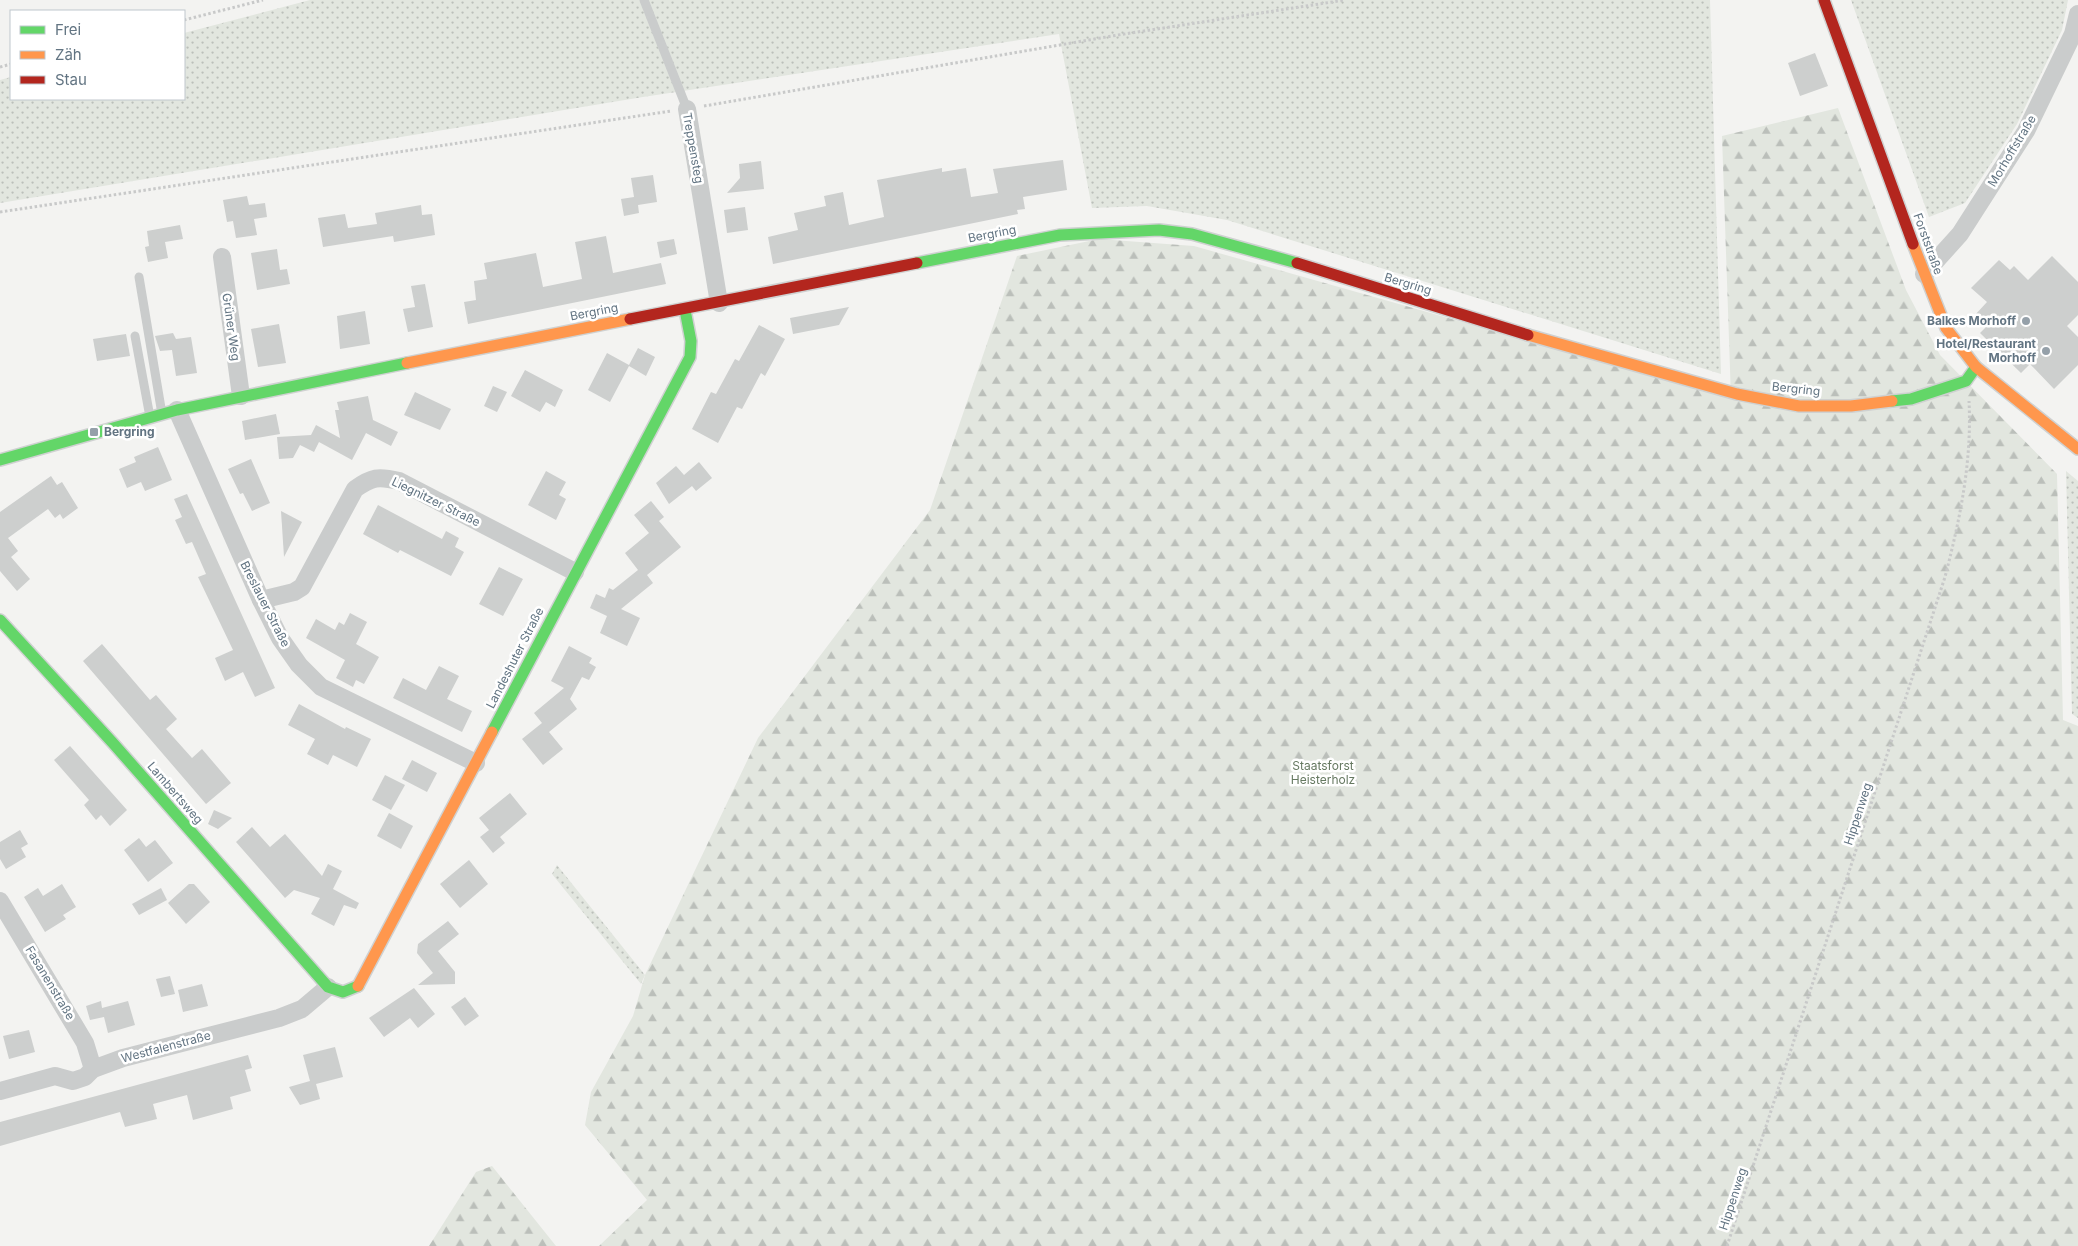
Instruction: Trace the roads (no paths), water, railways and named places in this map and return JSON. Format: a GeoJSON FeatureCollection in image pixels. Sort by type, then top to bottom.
{"type":"FeatureCollection","features":[{"type":"Feature","properties":{"kind":"street","name":"Forststraße"},"geometry":{"type":"LineString","coordinates":[[1824,0],[1924,274],[1946,328],[1976,367],[2078,449]]}},
{"type":"Feature","properties":{"kind":"street","name":"Morhoffstraße"},"geometry":{"type":"LineString","coordinates":[[1924,274],[1960,234],[2026,131],[2075,35],[2078,14]]}},
{"type":"Feature","properties":{"kind":"street","name":"Treppensteg"},"geometry":{"type":"LineString","coordinates":[[687,109],[719,303]]}},
{"type":"Feature","properties":{"kind":"street","name":"Bergring"},"geometry":{"type":"LineString","coordinates":[[0,460],[150,417],[241,396],[1060,235],[1159,230],[1192,234],[1251,249],[1477,320],[1736,394],[1799,406],[1851,406],[1911,399],[1966,380],[1976,367]]}},
{"type":"Feature","properties":{"kind":"street","name":"Grüner Weg"},"geometry":{"type":"LineString","coordinates":[[222,257],[241,396]]}},
{"type":"Feature","properties":{"kind":"street","name":"Landeshuter Straße"},"geometry":{"type":"LineString","coordinates":[[328,987],[343,992],[357,987],[690,357],[691,341],[684,310]]}},
{"type":"Feature","properties":{"kind":"street","name":"Breslauer Straße"},"geometry":{"type":"LineString","coordinates":[[170,412],[260,600],[280,638],[298,665],[321,687],[476,763]]}},
{"type":"Feature","properties":{"kind":"street","name":"Liegnitzer Straße"},"geometry":{"type":"LineString","coordinates":[[260,600],[294,592],[302,587],[355,489],[369,480],[382,477],[399,481],[575,572]]}},
{"type":"Feature","properties":{"kind":"street","name":"Lambertsweg"},"geometry":{"type":"LineString","coordinates":[[1,622],[112,742],[328,987]]}},
{"type":"Feature","properties":{"kind":"street","name":"Fasanenstraße"},"geometry":{"type":"LineString","coordinates":[[0,901],[85,1043],[93,1069]]}},
{"type":"Feature","properties":{"kind":"street","name":"Westfalenstraße"},"geometry":{"type":"LineString","coordinates":[[0,1090],[55,1076],[73,1081],[85,1077],[93,1069],[123,1058],[279,1018],[302,1009],[328,987]]}},
{"type":"Feature","properties":{"kind":"lane","name":"Treppensteg"},"geometry":{"type":"LineString","coordinates":[[644,0],[687,109]]}},
{"type":"Feature","properties":{"kind":"lane"},"geometry":{"type":"LineString","coordinates":[[139,277],[170,412]]}},
{"type":"Feature","properties":{"kind":"lane"},"geometry":{"type":"LineString","coordinates":[[136,336],[150,417]]}},
{"type":"Feature","properties":{"kind":"place","name":"Balkes Morhoff"},"geometry":{"type":"Point","coordinates":[2026,321]}},
{"type":"Feature","properties":{"kind":"place","name":"Hotel/Restaurant Morhoff"},"geometry":{"type":"Point","coordinates":[2046,351]}},
{"type":"Feature","properties":{"kind":"place","name":"Bergring"},"geometry":{"type":"Point","coordinates":[94,432]}},
{"type":"Feature","properties":{"kind":"park label","name":"Staatsforst Heisterholz"},"geometry":{"type":"Point","coordinates":[1323,773]}}]}
